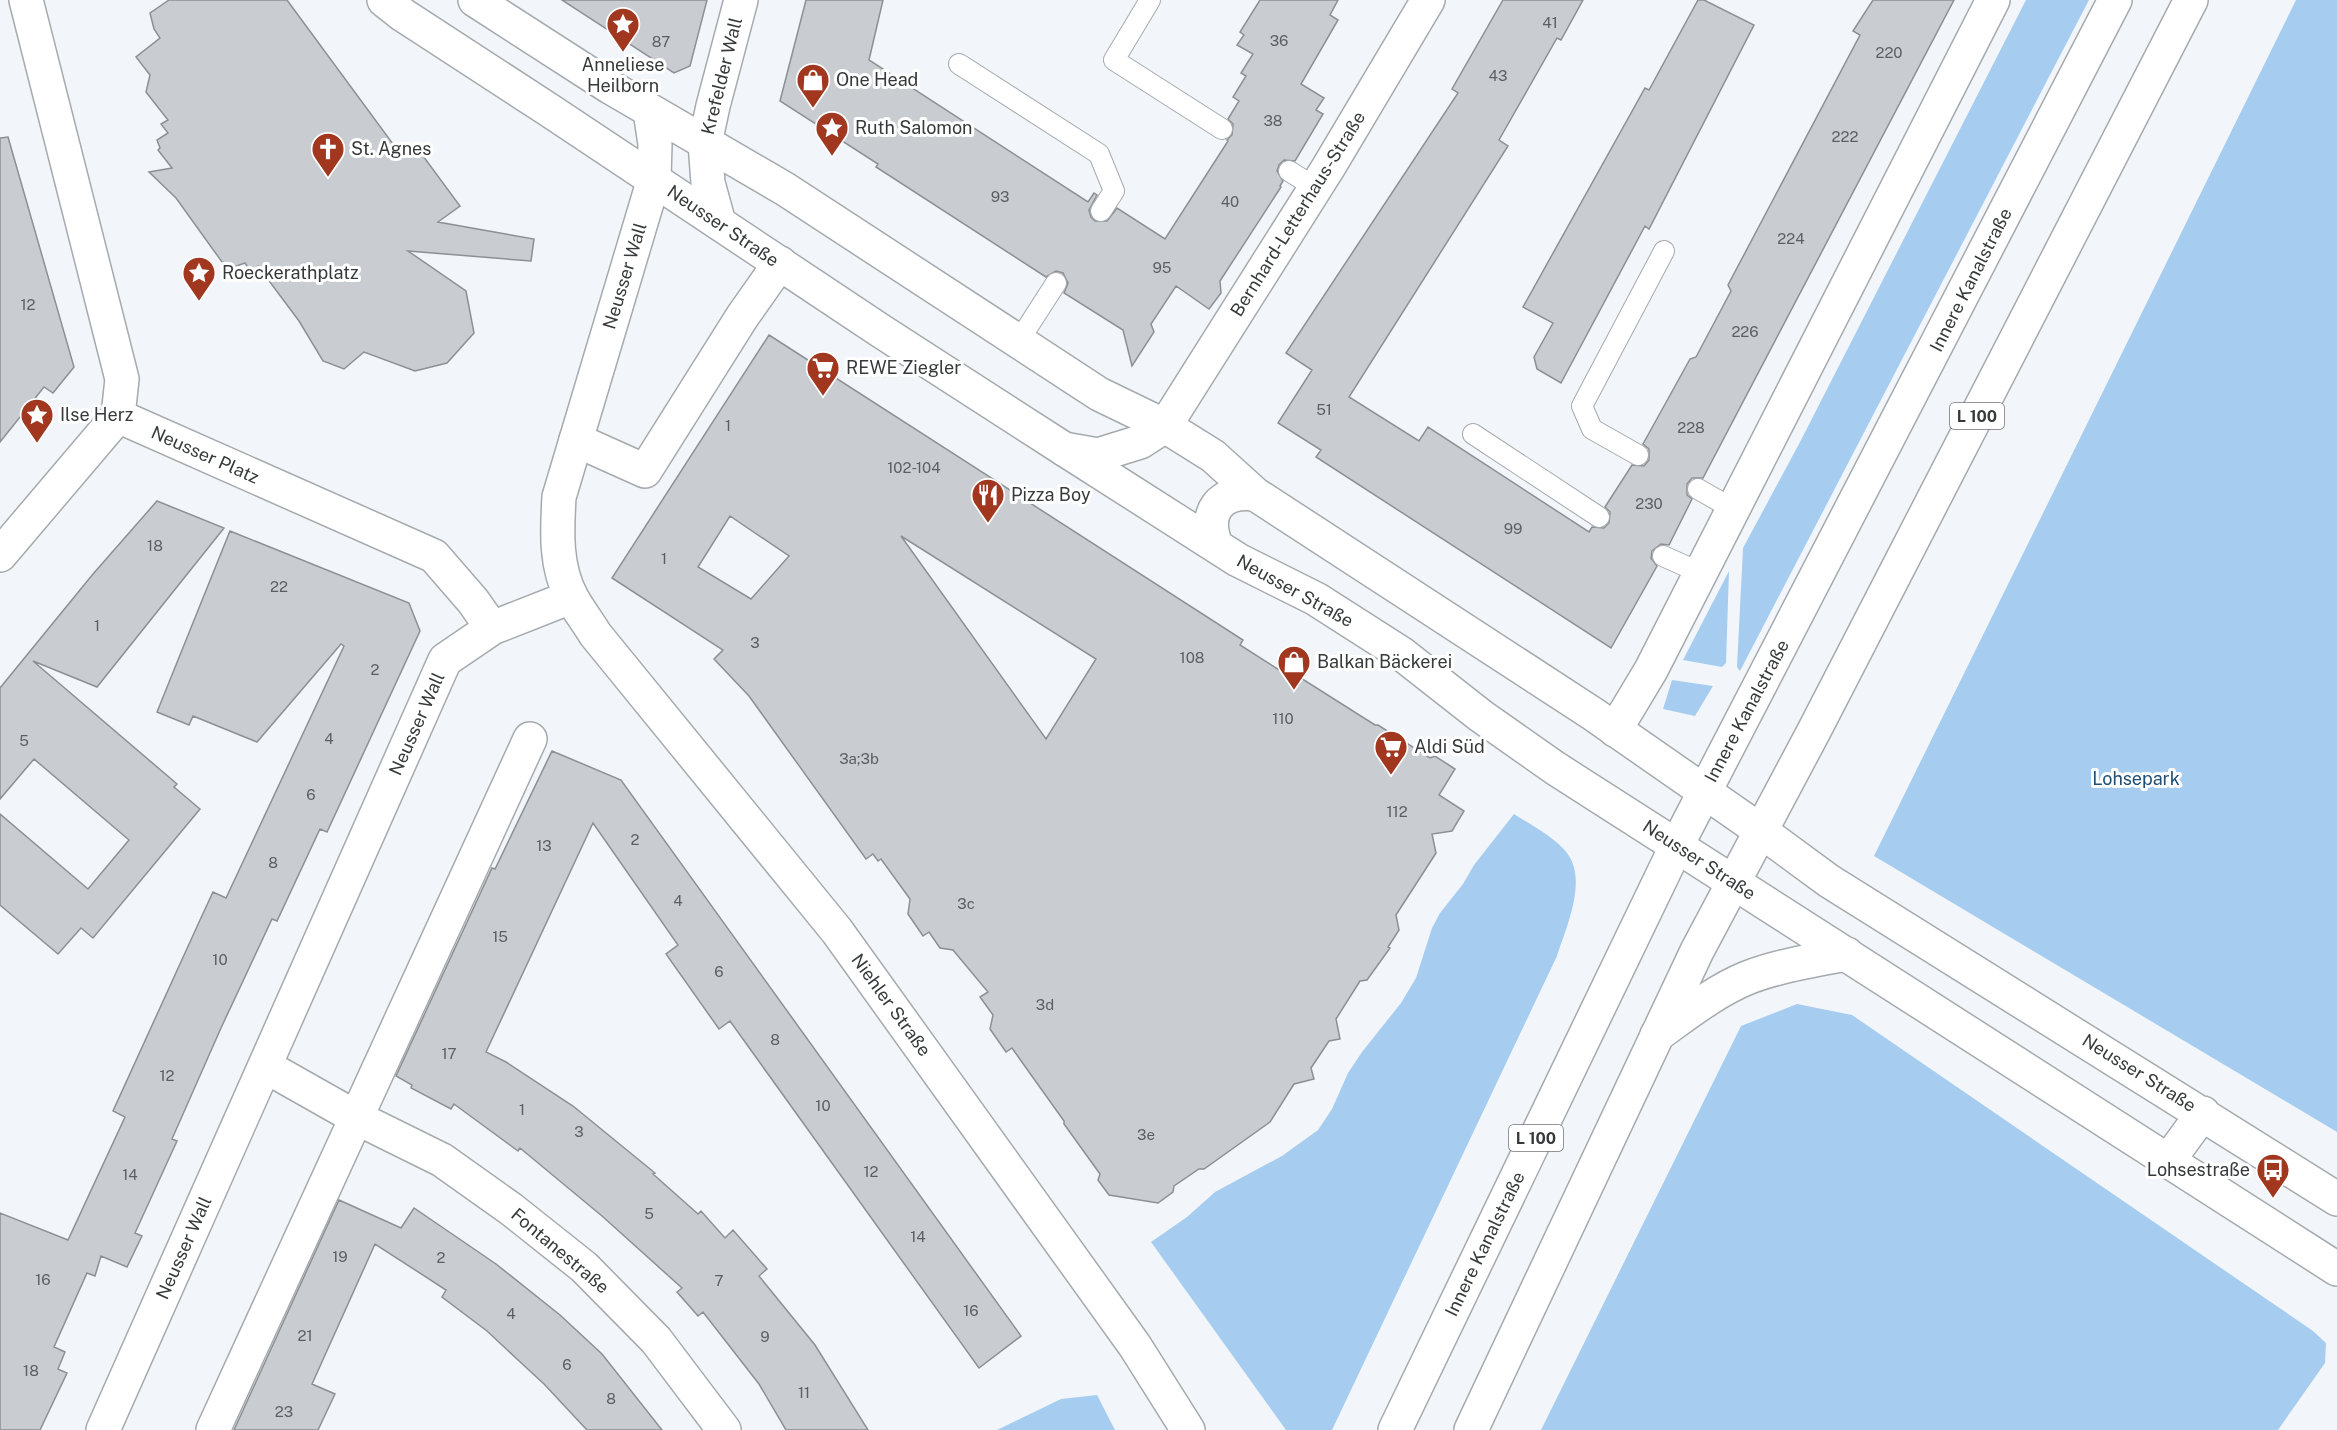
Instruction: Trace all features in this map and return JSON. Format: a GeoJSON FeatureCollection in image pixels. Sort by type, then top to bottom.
{"type":"FeatureCollection","features":[{"type":"Feature","properties":{"kind":"main road"},"geometry":{"type":"LineString","coordinates":[[0,555],[118,416],[122,379],[26,0]]}},
{"type":"Feature","properties":{"kind":"main road","name":"Neusser Straße"},"geometry":{"type":"LineString","coordinates":[[384,0],[880,331],[1238,560],[1316,599],[1402,654],[1481,716],[1555,768],[2337,1269]]}},
{"type":"Feature","properties":{"kind":"main road","name":"Neusser Straße"},"geometry":{"type":"LineString","coordinates":[[475,0],[650,111],[784,189],[1099,394],[1165,426],[1214,456],[1255,494],[1614,730],[1761,831],[1829,881],[2337,1199]]}},
{"type":"Feature","properties":{"kind":"main road","name":"Krefelder Wall"},"geometry":{"type":"LineString","coordinates":[[719,223],[708,183],[705,143],[741,0]]}},
{"type":"Feature","properties":{"kind":"main road","name":"Bernhard-Letterhaus-Straße"},"geometry":{"type":"LineString","coordinates":[[1165,426],[1302,179],[1428,0]]}},
{"type":"Feature","properties":{"kind":"main road"},"geometry":{"type":"LineString","coordinates":[[1614,730],[1652,670],[1993,0]]}},
{"type":"Feature","properties":{"kind":"main road","name":"Innere Kanalstraße"},"geometry":{"type":"LineString","coordinates":[[1395,1430],[1677,845],[2115,0]]}},
{"type":"Feature","properties":{"kind":"main road","name":"L 100"},"geometry":{"type":"LineString","coordinates":[[1471,1430],[1697,951],[2191,0]]}},
{"type":"Feature","properties":{"kind":"main road","name":"Neusser Wall"},"geometry":{"type":"LineString","coordinates":[[103,1430],[446,660],[492,628],[571,597],[563,573],[557,541],[559,497],[654,179],[655,144],[650,111]]}},
{"type":"Feature","properties":{"kind":"main road"},"geometry":{"type":"LineString","coordinates":[[576,440],[645,471],[742,317],[780,263]]}},
{"type":"Feature","properties":{"kind":"main road","name":"Neusser Platz"},"geometry":{"type":"LineString","coordinates":[[118,416],[434,556],[473,601],[492,628]]}},
{"type":"Feature","properties":{"kind":"main road","name":"Neusser Straße"},"geometry":{"type":"LineString","coordinates":[[1064,449],[1098,455],[1140,442],[1165,426]]}},
{"type":"Feature","properties":{"kind":"main road"},"geometry":{"type":"LineString","coordinates":[[1216,546],[1210,530],[1211,518],[1217,506],[1227,498],[1243,493],[1255,494]]}},
{"type":"Feature","properties":{"kind":"main road","name":"Niehler Straße"},"geometry":{"type":"LineString","coordinates":[[571,597],[602,642],[837,931],[1135,1346],[1188,1430]]}},
{"type":"Feature","properties":{"kind":"main road"},"geometry":{"type":"LineString","coordinates":[[213,1430],[530,739]]}},
{"type":"Feature","properties":{"kind":"main road"},"geometry":{"type":"LineString","coordinates":[[1657,1035],[1707,1000],[1748,978],[1808,961],[1846,954]]}},
{"type":"Feature","properties":{"kind":"main road"},"geometry":{"type":"LineString","coordinates":[[265,1066],[357,1118]]}},
{"type":"Feature","properties":{"kind":"main road"},"geometry":{"type":"LineString","coordinates":[[2168,1161],[2203,1113]]}},
{"type":"Feature","properties":{"kind":"main road","name":"Fontanestraße"},"geometry":{"type":"LineString","coordinates":[[357,1118],[442,1160],[511,1209],[584,1267],[656,1340],[724,1430]]}},
{"type":"Feature","properties":{"kind":"lane"},"geometry":{"type":"LineString","coordinates":[[1150,0],[1114,60],[1222,129]]}},
{"type":"Feature","properties":{"kind":"lane"},"geometry":{"type":"LineString","coordinates":[[958,64],[1099,154],[1114,191],[1101,211]]}},
{"type":"Feature","properties":{"kind":"lane"},"geometry":{"type":"LineString","coordinates":[[1638,455],[1592,429],[1582,406],[1664,251]]}},
{"type":"Feature","properties":{"kind":"lane"},"geometry":{"type":"LineString","coordinates":[[1018,342],[1056,283]]}},
{"type":"Feature","properties":{"kind":"lane"},"geometry":{"type":"LineString","coordinates":[[1473,434],[1599,517]]}},
{"type":"Feature","properties":{"kind":"lane"},"geometry":{"type":"LineString","coordinates":[[1698,489],[1733,509]]}},
{"type":"Feature","properties":{"kind":"lane"},"geometry":{"type":"LineString","coordinates":[[1663,556],[1701,573]]}},
{"type":"Feature","properties":{"kind":"green space"},"geometry":{"type":"Polygon","coordinates":[[[2026,0],[2089,0],[1740,671],[1737,667],[1743,548],[1800,442],[2026,0]]]}},
{"type":"Feature","properties":{"kind":"green space","name":"Lohsepark"},"geometry":{"type":"Polygon","coordinates":[[[2296,0],[2337,0],[2337,1132],[1874,856],[2296,0]]]}},
{"type":"Feature","properties":{"kind":"green space"},"geometry":{"type":"Polygon","coordinates":[[[1729,571],[1726,663],[1722,667],[1683,660],[1729,571]]]}},
{"type":"Feature","properties":{"kind":"green space"},"geometry":{"type":"Polygon","coordinates":[[[1672,680],[1713,686],[1695,716],[1663,709],[1672,680]]]}},
{"type":"Feature","properties":{"kind":"green space"},"geometry":{"type":"Polygon","coordinates":[[[1514,814],[1556,842],[1567,853],[1573,864],[1576,877],[1573,904],[1557,956],[1332,1430],[1286,1430],[1151,1242],[1187,1217],[1215,1192],[1282,1156],[1318,1130],[1332,1109],[1348,1073],[1401,1003],[1416,978],[1432,928],[1440,913],[1514,814]]]}},
{"type":"Feature","properties":{"kind":"green space"},"geometry":{"type":"Polygon","coordinates":[[[1797,1004],[1852,1015],[2313,1331],[2326,1343],[2325,1363],[2278,1430],[1541,1430],[1741,1026],[1797,1004]]]}},
{"type":"Feature","properties":{"kind":"green space"},"geometry":{"type":"Polygon","coordinates":[[[1097,1395],[1115,1430],[997,1430],[1061,1399],[1097,1395]]]}},
{"type":"Feature","properties":{"kind":"building","name":"St. Agnes"},"geometry":{"type":"Polygon","coordinates":[[[169,0],[287,0],[401,155],[415,145],[460,206],[438,222],[534,239],[531,261],[408,251],[466,291],[474,333],[447,363],[415,371],[364,352],[344,369],[323,361],[299,321],[258,266],[251,272],[245,263],[234,267],[222,262],[176,198],[149,172],[172,168],[158,150],[160,148],[157,140],[168,133],[161,124],[168,120],[146,92],[150,75],[136,57],[160,38],[154,29],[150,13],[169,0]]]}},
{"type":"Feature","properties":{"kind":"building"},"geometry":{"type":"Polygon","coordinates":[[[562,0],[707,0],[690,66],[674,73],[562,0]]]}},
{"type":"Feature","properties":{"kind":"building"},"geometry":{"type":"Polygon","coordinates":[[[806,0],[883,0],[869,60],[1088,202],[1094,193],[1097,195],[1089,210],[1095,221],[1107,221],[1117,208],[1165,239],[1232,135],[1233,124],[1228,119],[1239,101],[1233,97],[1246,76],[1241,73],[1253,54],[1237,45],[1244,35],[1240,32],[1260,0],[1338,0],[1330,15],[1338,20],[1301,84],[1324,98],[1316,110],[1323,114],[1295,161],[1284,160],[1279,165],[1277,171],[1283,181],[1281,187],[1220,281],[1221,293],[1209,309],[1176,286],[1151,324],[1154,332],[1132,366],[1123,330],[1064,293],[1068,283],[1063,273],[1056,271],[1046,277],[876,167],[878,164],[780,101],[806,0]]]}},
{"type":"Feature","properties":{"kind":"building"},"geometry":{"type":"Polygon","coordinates":[[[1503,0],[1583,0],[1561,40],[1557,38],[1499,140],[1508,146],[1349,397],[1419,441],[1428,427],[1589,532],[1592,527],[1604,528],[1609,523],[1610,512],[1605,507],[1632,465],[1644,466],[1649,460],[1649,449],[1643,444],[1690,359],[1696,357],[1731,291],[1728,285],[1860,35],[1853,31],[1873,0],[1954,0],[1703,478],[1692,478],[1687,484],[1687,495],[1692,499],[1669,545],[1661,544],[1652,551],[1651,558],[1657,566],[1611,648],[1316,457],[1321,450],[1278,423],[1312,370],[1286,353],[1458,93],[1452,89],[1503,0]]]}},
{"type":"Feature","properties":{"kind":"building"},"geometry":{"type":"Polygon","coordinates":[[[1698,0],[1704,0],[1754,25],[1649,229],[1645,226],[1561,383],[1537,369],[1534,357],[1553,323],[1523,307],[1645,88],[1649,90],[1698,0]]]}},
{"type":"Feature","properties":{"kind":"building"},"geometry":{"type":"Polygon","coordinates":[[[8,137],[74,367],[53,393],[44,387],[0,442],[0,138],[8,137]]]}},
{"type":"Feature","properties":{"kind":"building"},"geometry":{"type":"Polygon","coordinates":[[[769,335],[1243,640],[1240,645],[1290,677],[1293,673],[1430,758],[1435,756],[1455,769],[1439,795],[1464,811],[1452,831],[1432,834],[1436,853],[1396,915],[1399,930],[1388,947],[1390,948],[1367,980],[1360,981],[1336,1019],[1340,1039],[1329,1041],[1311,1068],[1314,1079],[1294,1084],[1270,1122],[1204,1169],[1199,1169],[1174,1186],[1173,1192],[1158,1203],[1109,1195],[1098,1180],[1100,1174],[1012,1048],[1006,1052],[990,1029],[993,1015],[980,997],[988,992],[953,950],[940,948],[929,932],[923,936],[908,914],[910,899],[881,859],[878,861],[873,854],[866,859],[749,696],[714,659],[723,650],[612,578],[769,335]],[[730,516],[698,567],[751,599],[789,556],[730,516]],[[901,536],[1046,739],[1096,659],[901,536]]]}},
{"type":"Feature","properties":{"kind":"building"},"geometry":{"type":"Polygon","coordinates":[[[157,501],[224,528],[97,687],[33,661],[177,784],[174,787],[200,809],[93,938],[81,928],[58,954],[0,905],[0,814],[88,889],[129,840],[34,759],[0,799],[0,688],[93,574],[157,501]]]}},
{"type":"Feature","properties":{"kind":"building"},"geometry":{"type":"Polygon","coordinates":[[[230,531],[409,603],[420,631],[327,832],[320,829],[277,921],[272,919],[221,1028],[172,1139],[177,1141],[135,1233],[142,1236],[127,1267],[101,1256],[95,1276],[87,1273],[54,1347],[65,1352],[58,1369],[67,1373],[40,1430],[0,1430],[0,1213],[68,1240],[125,1117],[113,1111],[213,892],[226,898],[344,646],[341,644],[257,742],[193,716],[189,725],[157,712],[230,531]]]}},
{"type":"Feature","properties":{"kind":"building"},"geometry":{"type":"Polygon","coordinates":[[[552,751],[621,780],[1021,1336],[979,1368],[730,1021],[719,1029],[666,954],[678,945],[593,823],[486,1052],[506,1062],[573,1106],[655,1173],[653,1174],[698,1214],[701,1211],[725,1238],[733,1230],[767,1269],[759,1276],[815,1345],[868,1430],[786,1430],[759,1384],[703,1312],[698,1316],[677,1292],[682,1288],[602,1216],[520,1148],[518,1151],[454,1104],[451,1109],[411,1088],[412,1085],[396,1076],[492,868],[495,869],[552,751]]]}},
{"type":"Feature","properties":{"kind":"building"},"geometry":{"type":"Polygon","coordinates":[[[339,1200],[401,1228],[414,1208],[496,1264],[560,1315],[602,1354],[662,1430],[587,1430],[544,1384],[487,1331],[442,1297],[446,1290],[375,1244],[312,1384],[335,1394],[318,1430],[234,1430],[339,1200]]]}},
{"type":"Feature","properties":{"kind":"place","name":"Anneliese Heilborn"},"geometry":{"type":"Point","coordinates":[623,53]}},
{"type":"Feature","properties":{"kind":"place","name":"One Head"},"geometry":{"type":"Point","coordinates":[813,109]}},
{"type":"Feature","properties":{"kind":"place","name":"Ruth Salomon"},"geometry":{"type":"Point","coordinates":[832,157]}},
{"type":"Feature","properties":{"kind":"place","name":"St. Agnes"},"geometry":{"type":"Point","coordinates":[328,178]}},
{"type":"Feature","properties":{"kind":"place","name":"Roeckerathplatz"},"geometry":{"type":"Point","coordinates":[199,302]}},
{"type":"Feature","properties":{"kind":"place","name":"REWE Ziegler"},"geometry":{"type":"Point","coordinates":[823,397]}},
{"type":"Feature","properties":{"kind":"place","name":"Ilse Herz"},"geometry":{"type":"Point","coordinates":[37,444]}},
{"type":"Feature","properties":{"kind":"place","name":"Pizza Boy"},"geometry":{"type":"Point","coordinates":[988,524]}},
{"type":"Feature","properties":{"kind":"place","name":"Balkan Bäckerei"},"geometry":{"type":"Point","coordinates":[1294,691]}},
{"type":"Feature","properties":{"kind":"place","name":"Aldi Süd"},"geometry":{"type":"Point","coordinates":[1391,776]}},
{"type":"Feature","properties":{"kind":"place","name":"Lohsestraße"},"geometry":{"type":"Point","coordinates":[2273,1199]}}]}
